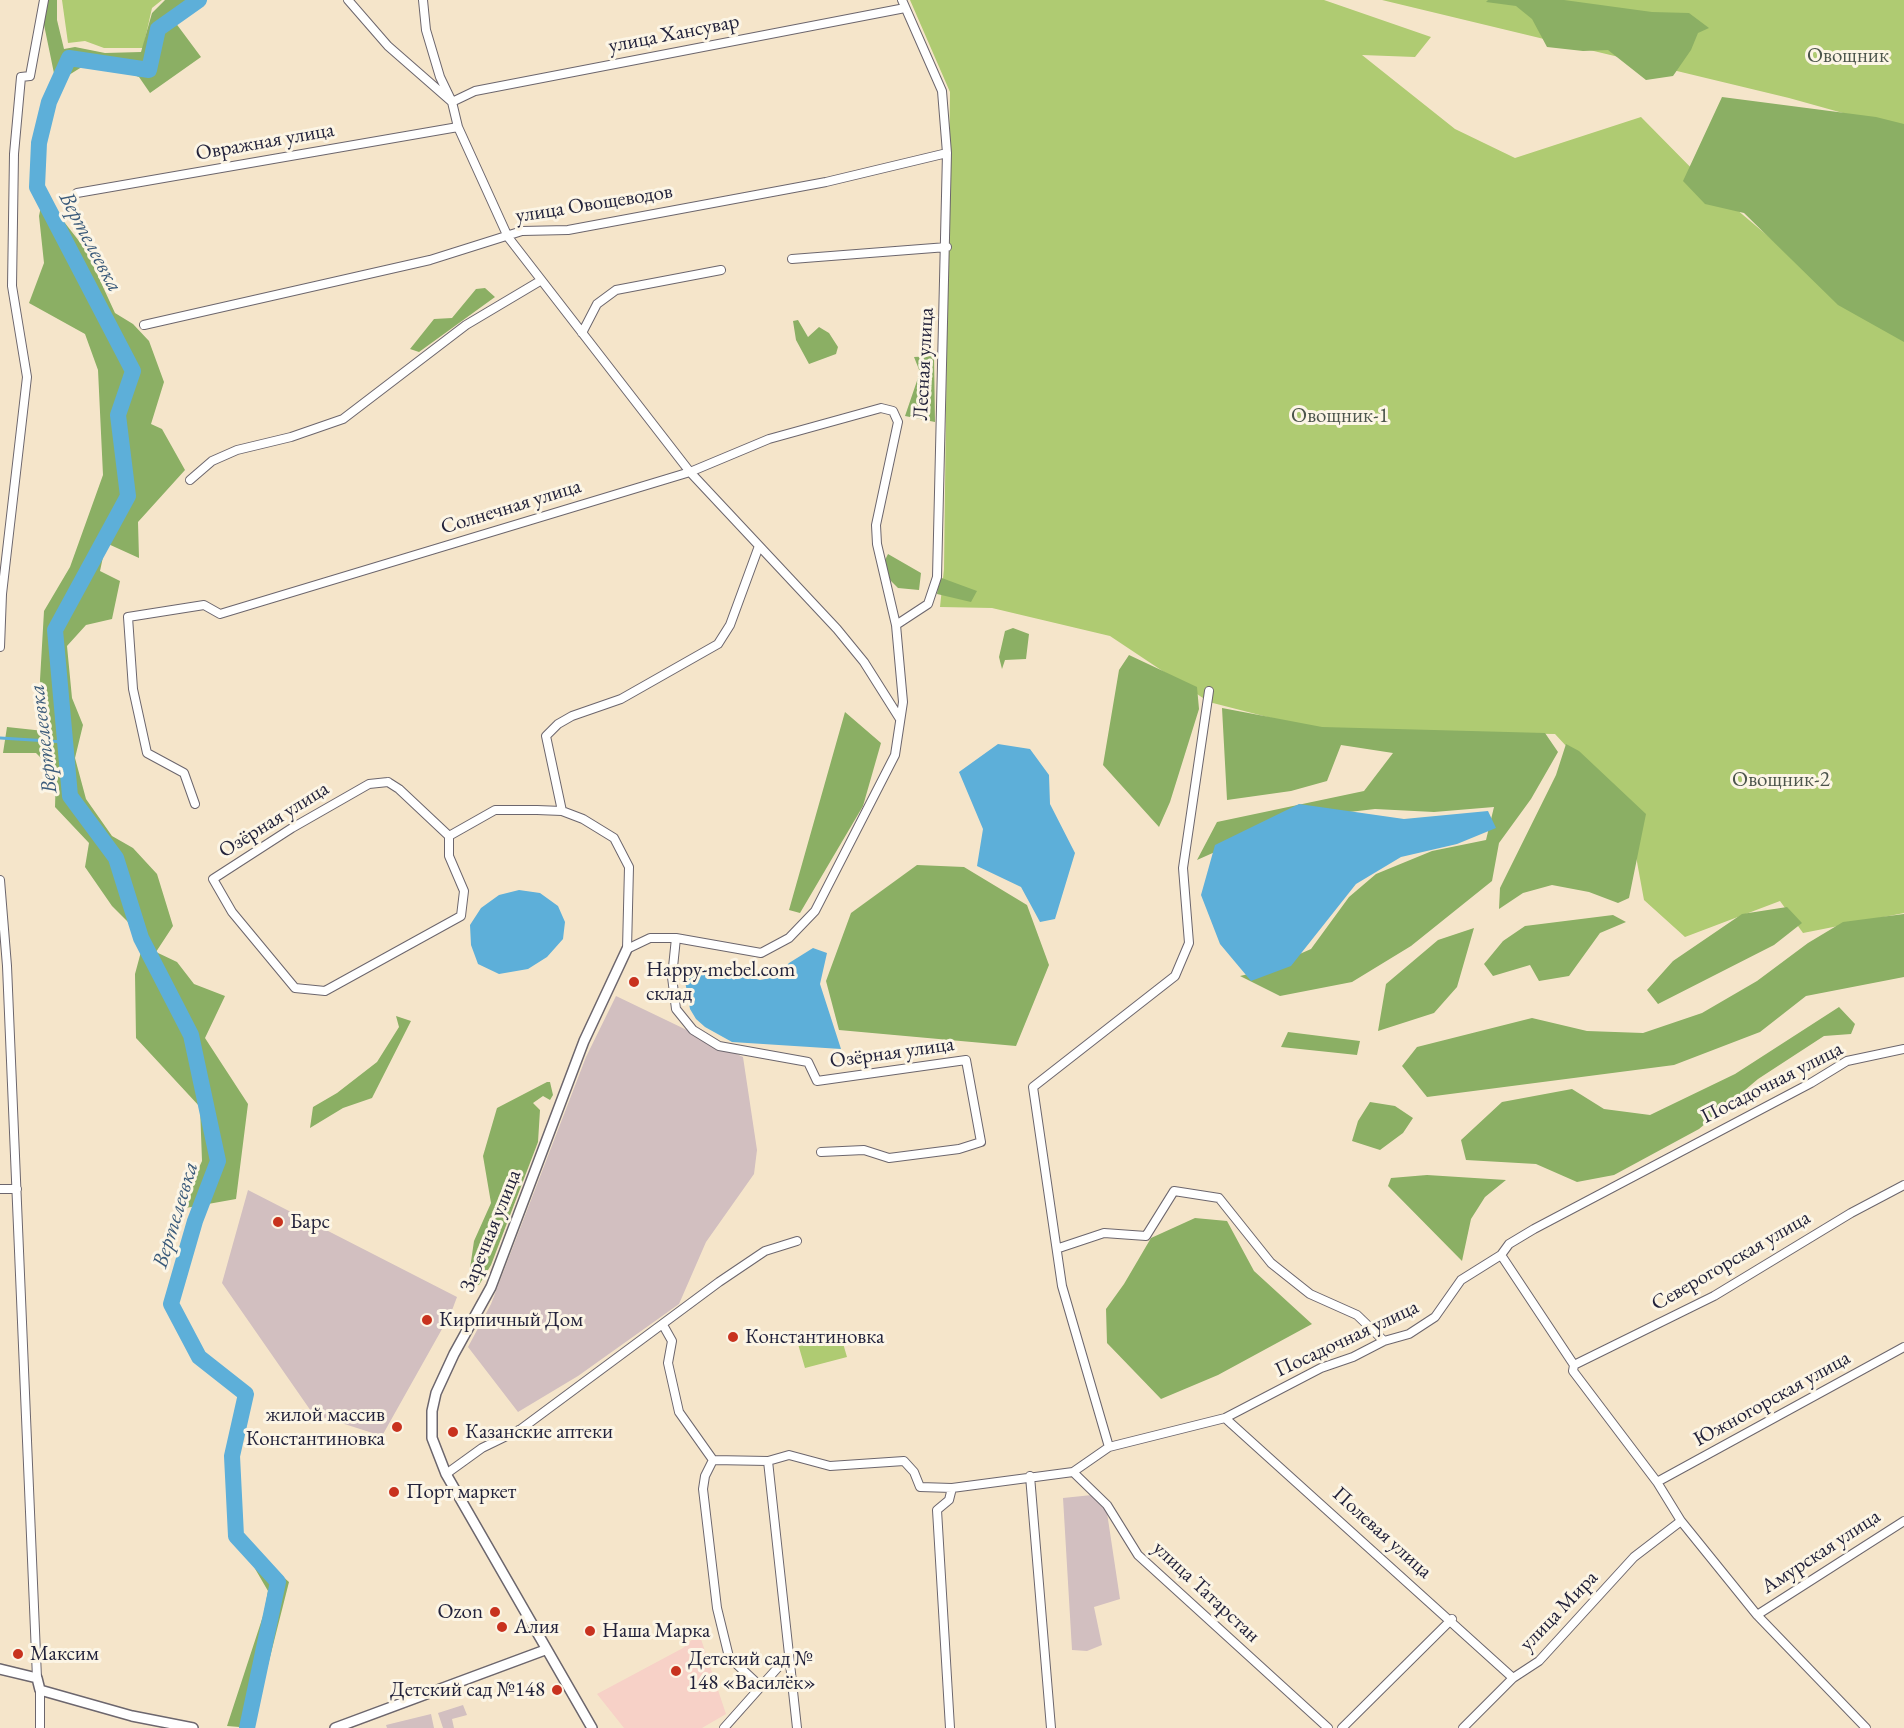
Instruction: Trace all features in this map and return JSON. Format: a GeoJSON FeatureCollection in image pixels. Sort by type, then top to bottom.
{"type":"FeatureCollection","features":[{"type":"Feature","properties":{"kind":"street"},"geometry":{"type":"LineString","coordinates":[[0,647],[2,594],[27,377],[12,286],[14,154],[21,77],[30,76],[44,0]]}},
{"type":"Feature","properties":{"kind":"street"},"geometry":{"type":"LineString","coordinates":[[348,0],[388,46],[452,102]]}},
{"type":"Feature","properties":{"kind":"street"},"geometry":{"type":"LineString","coordinates":[[423,0],[440,77],[452,102],[459,127],[508,237],[690,472],[837,629],[864,662],[900,719]]}},
{"type":"Feature","properties":{"kind":"street","name":"улица Хансувар"},"geometry":{"type":"LineString","coordinates":[[452,102],[475,91],[903,4]]}},
{"type":"Feature","properties":{"kind":"street","name":"Лесная улица"},"geometry":{"type":"LineString","coordinates":[[896,625],[928,604],[937,577],[939,424],[947,247],[947,153],[942,91],[903,4]]}},
{"type":"Feature","properties":{"kind":"street","name":"Овражная улица"},"geometry":{"type":"LineString","coordinates":[[77,193],[459,127]]}},
{"type":"Feature","properties":{"kind":"street","name":"улица Овощеводов"},"geometry":{"type":"LineString","coordinates":[[144,325],[430,260],[522,231],[568,230],[826,182],[947,153]]}},
{"type":"Feature","properties":{"kind":"street"},"geometry":{"type":"LineString","coordinates":[[792,260],[947,247]]}},
{"type":"Feature","properties":{"kind":"street"},"geometry":{"type":"LineString","coordinates":[[582,333],[597,304],[616,290],[721,270]]}},
{"type":"Feature","properties":{"kind":"street"},"geometry":{"type":"LineString","coordinates":[[190,480],[212,461],[237,450],[291,437],[344,419],[466,325],[540,281]]}},
{"type":"Feature","properties":{"kind":"street","name":"Солнечная улица"},"geometry":{"type":"LineString","coordinates":[[195,804],[184,773],[147,753],[133,689],[128,617],[204,605],[220,614],[690,472],[769,439],[881,408],[893,411],[898,422],[876,525],[877,544],[896,625]]}},
{"type":"Feature","properties":{"kind":"street"},"geometry":{"type":"LineString","coordinates":[[562,811],[546,735],[558,724],[572,716],[621,699],[718,644],[730,625],[759,546]]}},
{"type":"Feature","properties":{"kind":"street"},"geometry":{"type":"LineString","coordinates":[[449,836],[495,810],[562,811],[583,819],[614,838],[629,867],[627,949],[650,938],[676,938],[761,953],[789,938],[815,911],[880,790],[896,755],[903,702],[896,625]]}},
{"type":"Feature","properties":{"kind":"street"},"geometry":{"type":"LineString","coordinates":[[1109,1447],[1062,1286],[1059,1248],[1033,1087],[1175,976],[1189,943],[1183,868],[1209,691]]}},
{"type":"Feature","properties":{"kind":"street","name":"Озёрная улица"},"geometry":{"type":"LineString","coordinates":[[388,783],[399,789],[449,836],[449,856],[465,891],[461,915],[325,991],[295,987],[232,912],[213,879],[292,828],[369,784],[388,783]]}},
{"type":"Feature","properties":{"kind":"street"},"geometry":{"type":"LineString","coordinates":[[0,880],[7,960],[40,1728]]}},
{"type":"Feature","properties":{"kind":"street","name":"Озёрная улица"},"geometry":{"type":"LineString","coordinates":[[676,938],[672,977],[676,1009],[693,1030],[719,1046],[808,1062],[818,1081],[966,1060],[981,1142],[959,1149],[889,1158],[864,1150],[821,1152]]}},
{"type":"Feature","properties":{"kind":"street","name":"Заречная улица"},"geometry":{"type":"LineString","coordinates":[[592,1728],[545,1650],[446,1474],[432,1438],[432,1411],[436,1393],[491,1287],[584,1041],[627,949]]}},
{"type":"Feature","properties":{"kind":"street","name":"Посадочная улица"},"geometry":{"type":"LineString","coordinates":[[768,1461],[789,1455],[830,1466],[904,1461],[914,1472],[920,1487],[952,1488],[1073,1472],[1109,1447],[1225,1418],[1321,1368],[1353,1358],[1384,1341],[1409,1334],[1435,1317],[1461,1280],[1501,1255],[1509,1244],[1534,1229],[1811,1083],[1847,1061],[1904,1048]]}},
{"type":"Feature","properties":{"kind":"street","name":"Северогорская улица"},"geometry":{"type":"LineString","coordinates":[[1574,1365],[1714,1296],[1851,1213],[1904,1185]]}},
{"type":"Feature","properties":{"kind":"street"},"geometry":{"type":"LineString","coordinates":[[0,1190],[17,1189]]}},
{"type":"Feature","properties":{"kind":"street"},"geometry":{"type":"LineString","coordinates":[[1059,1248],[1104,1233],[1146,1236],[1174,1191],[1220,1198],[1271,1263],[1310,1294],[1357,1316],[1384,1341]]}},
{"type":"Feature","properties":{"kind":"street"},"geometry":{"type":"LineString","coordinates":[[446,1474],[482,1448],[521,1429],[719,1282],[765,1251],[797,1241]]}},
{"type":"Feature","properties":{"kind":"street"},"geometry":{"type":"LineString","coordinates":[[1501,1255],[1574,1365],[1573,1371],[1656,1482],[1682,1521],[1757,1615],[1866,1728]]}},
{"type":"Feature","properties":{"kind":"street"},"geometry":{"type":"LineString","coordinates":[[663,1325],[672,1341],[668,1363],[679,1412],[713,1460]]}},
{"type":"Feature","properties":{"kind":"street","name":"Южногорская улица"},"geometry":{"type":"LineString","coordinates":[[1656,1482],[1904,1347]]}},
{"type":"Feature","properties":{"kind":"street","name":"Полевая улица"},"geometry":{"type":"LineString","coordinates":[[1225,1418],[1452,1619],[1513,1677]]}},
{"type":"Feature","properties":{"kind":"street"},"geometry":{"type":"LineString","coordinates":[[713,1460],[768,1461],[797,1728]]}},
{"type":"Feature","properties":{"kind":"street"},"geometry":{"type":"LineString","coordinates":[[713,1460],[705,1476],[703,1489],[717,1608],[729,1657],[761,1687]]}},
{"type":"Feature","properties":{"kind":"street","name":"улица Татарстан"},"geometry":{"type":"LineString","coordinates":[[1073,1472],[1107,1505],[1138,1555],[1328,1728]]}},
{"type":"Feature","properties":{"kind":"street"},"geometry":{"type":"LineString","coordinates":[[1030,1476],[1051,1728]]}},
{"type":"Feature","properties":{"kind":"street"},"geometry":{"type":"LineString","coordinates":[[950,1728],[937,1510],[949,1500],[952,1488]]}},
{"type":"Feature","properties":{"kind":"street","name":"улица Мира"},"geometry":{"type":"LineString","coordinates":[[1463,1728],[1513,1677],[1539,1661],[1634,1557],[1682,1521]]}},
{"type":"Feature","properties":{"kind":"street","name":"Амурская улица"},"geometry":{"type":"LineString","coordinates":[[1757,1615],[1904,1521]]}},
{"type":"Feature","properties":{"kind":"street"},"geometry":{"type":"LineString","coordinates":[[1342,1728],[1452,1619]]}},
{"type":"Feature","properties":{"kind":"street"},"geometry":{"type":"LineString","coordinates":[[335,1728],[545,1650]]}},
{"type":"Feature","properties":{"kind":"street"},"geometry":{"type":"LineString","coordinates":[[724,1728],[789,1656]]}},
{"type":"Feature","properties":{"kind":"street"},"geometry":{"type":"LineString","coordinates":[[0,1669],[37,1678]]}},
{"type":"Feature","properties":{"kind":"street"},"geometry":{"type":"LineString","coordinates":[[40,1690],[132,1716],[194,1728]]}},
{"type":"Feature","properties":{"kind":"shaded area"},"geometry":{"type":"Polygon","coordinates":[[[616,996],[743,1057],[757,1150],[754,1174],[706,1242],[679,1304],[578,1376],[518,1412],[468,1347],[491,1304],[586,1057],[616,996]]]}},
{"type":"Feature","properties":{"kind":"shaded area"},"geometry":{"type":"Polygon","coordinates":[[[248,1190],[457,1297],[451,1313],[382,1436],[313,1414],[222,1283],[248,1190]]]}},
{"type":"Feature","properties":{"kind":"shaded area"},"geometry":{"type":"Polygon","coordinates":[[[1092,1495],[1106,1506],[1120,1599],[1094,1607],[1102,1645],[1087,1651],[1072,1650],[1063,1498],[1092,1495]]]}},
{"type":"Feature","properties":{"kind":"shaded area","name":"Детский сад № 148 «Василёк»"},"geometry":{"type":"Polygon","coordinates":[[[699,1633],[726,1714],[702,1728],[624,1728],[597,1694],[683,1648],[699,1633]]]}},
{"type":"Feature","properties":{"kind":"shaded area"},"geometry":{"type":"Polygon","coordinates":[[[463,1705],[467,1715],[452,1719],[454,1728],[443,1728],[438,1713],[463,1705]]]}},
{"type":"Feature","properties":{"kind":"shaded area"},"geometry":{"type":"Polygon","coordinates":[[[431,1714],[434,1728],[387,1728],[386,1725],[431,1714]]]}},
{"type":"Feature","properties":{"kind":"green space"},"geometry":{"type":"Polygon","coordinates":[[[46,0],[57,0],[57,20],[64,49],[75,47],[105,53],[141,52],[152,13],[165,0],[200,0],[175,22],[201,57],[150,93],[139,77],[101,63],[85,65],[56,83],[42,15],[46,0]]]}},
{"type":"Feature","properties":{"kind":"green space"},"geometry":{"type":"Polygon","coordinates":[[[62,0],[162,0],[152,8],[143,48],[104,48],[85,41],[68,43],[62,0]]]}},
{"type":"Feature","properties":{"kind":"green space","name":"Овощник-1"},"geometry":{"type":"Polygon","coordinates":[[[910,0],[1324,0],[1431,37],[1415,57],[1362,55],[1455,129],[1515,158],[1641,117],[1710,187],[1833,291],[1904,327],[1904,913],[1803,933],[1780,901],[1685,937],[1644,900],[1628,813],[1555,734],[1322,731],[1209,702],[1110,636],[992,608],[940,607],[944,569],[950,92],[910,0]]]}},
{"type":"Feature","properties":{"kind":"green space","name":"Овощник"},"geometry":{"type":"Polygon","coordinates":[[[1382,0],[1904,0],[1904,130],[1789,98],[1382,0]]]}},
{"type":"Feature","properties":{"kind":"green space"},"geometry":{"type":"Polygon","coordinates":[[[1488,0],[1564,0],[1652,12],[1689,13],[1709,28],[1698,33],[1691,50],[1673,76],[1646,80],[1608,50],[1583,51],[1547,47],[1532,19],[1516,6],[1486,2],[1488,0]]]}},
{"type":"Feature","properties":{"kind":"green space"},"geometry":{"type":"Polygon","coordinates":[[[1722,97],[1876,117],[1904,124],[1904,342],[1838,305],[1744,213],[1705,204],[1683,181],[1722,97]]]}},
{"type":"Feature","properties":{"kind":"green space"},"geometry":{"type":"Polygon","coordinates":[[[41,206],[54,209],[86,250],[115,313],[133,324],[149,341],[164,382],[151,424],[162,429],[185,470],[138,522],[139,558],[106,543],[100,571],[120,581],[112,619],[86,625],[67,646],[72,698],[83,725],[75,758],[86,799],[112,836],[133,848],[157,874],[173,926],[156,952],[177,962],[194,984],[225,996],[205,1038],[248,1104],[236,1199],[180,1209],[202,1161],[200,1107],[136,1038],[135,974],[142,948],[131,925],[112,906],[85,867],[89,843],[55,807],[56,773],[36,753],[3,753],[7,727],[44,731],[40,680],[44,611],[70,567],[103,475],[98,370],[85,334],[29,303],[44,263],[39,216],[41,206]]]}},
{"type":"Feature","properties":{"kind":"green space"},"geometry":{"type":"Polygon","coordinates":[[[485,288],[495,297],[419,352],[410,349],[434,319],[452,318],[476,289],[485,288]]]}},
{"type":"Feature","properties":{"kind":"green space"},"geometry":{"type":"Polygon","coordinates":[[[798,320],[808,337],[819,327],[829,333],[838,347],[836,354],[809,364],[796,340],[793,321],[798,320]]]}},
{"type":"Feature","properties":{"kind":"green space"},"geometry":{"type":"Polygon","coordinates":[[[934,356],[935,422],[905,416],[920,372],[914,357],[934,356]]]}},
{"type":"Feature","properties":{"kind":"green space"},"geometry":{"type":"Polygon","coordinates":[[[888,554],[921,573],[919,590],[898,588],[880,570],[888,554]]]}},
{"type":"Feature","properties":{"kind":"green space"},"geometry":{"type":"Polygon","coordinates":[[[939,577],[977,591],[971,602],[937,594],[939,577]]]}},
{"type":"Feature","properties":{"kind":"green space"},"geometry":{"type":"Polygon","coordinates":[[[1013,628],[1029,634],[1026,659],[1005,660],[1002,669],[999,657],[1005,631],[1013,628]]]}},
{"type":"Feature","properties":{"kind":"green space"},"geometry":{"type":"Polygon","coordinates":[[[1129,655],[1197,687],[1199,709],[1170,802],[1159,827],[1103,765],[1119,670],[1129,655]]]}},
{"type":"Feature","properties":{"kind":"green space"},"geometry":{"type":"Polygon","coordinates":[[[1222,708],[1322,727],[1545,733],[1558,752],[1531,799],[1499,843],[1492,881],[1411,946],[1352,982],[1280,996],[1240,976],[1261,971],[1311,949],[1349,897],[1376,874],[1432,851],[1486,840],[1494,807],[1434,812],[1375,809],[1289,819],[1197,860],[1217,822],[1364,791],[1393,753],[1341,745],[1327,781],[1291,791],[1227,800],[1222,708]]]}},
{"type":"Feature","properties":{"kind":"green space"},"geometry":{"type":"Polygon","coordinates":[[[845,712],[881,743],[863,806],[800,913],[789,910],[845,712]]]}},
{"type":"Feature","properties":{"kind":"green space"},"geometry":{"type":"Polygon","coordinates":[[[1566,744],[1579,751],[1646,814],[1629,898],[1618,903],[1589,892],[1552,885],[1523,893],[1499,909],[1500,888],[1556,775],[1566,744]]]}},
{"type":"Feature","properties":{"kind":"green space"},"geometry":{"type":"Polygon","coordinates":[[[917,865],[964,867],[1027,905],[1049,965],[1016,1046],[839,1030],[826,981],[851,913],[917,865]]]}},
{"type":"Feature","properties":{"kind":"green space"},"geometry":{"type":"Polygon","coordinates":[[[1787,907],[1802,923],[1774,945],[1658,1004],[1647,990],[1673,961],[1742,914],[1787,907]]]}},
{"type":"Feature","properties":{"kind":"green space"},"geometry":{"type":"Polygon","coordinates":[[[1904,914],[1904,977],[1806,996],[1760,1032],[1674,1065],[1427,1097],[1402,1066],[1417,1047],[1532,1018],[1587,1031],[1643,1033],[1702,1013],[1757,981],[1808,943],[1843,922],[1904,914]]]}},
{"type":"Feature","properties":{"kind":"green space"},"geometry":{"type":"Polygon","coordinates":[[[1613,915],[1626,922],[1600,933],[1569,976],[1539,981],[1530,965],[1493,976],[1484,964],[1503,941],[1525,926],[1613,915]]]}},
{"type":"Feature","properties":{"kind":"green space"},"geometry":{"type":"Polygon","coordinates":[[[1474,928],[1457,987],[1434,1013],[1378,1031],[1386,984],[1438,940],[1474,928]]]}},
{"type":"Feature","properties":{"kind":"green space"},"geometry":{"type":"Polygon","coordinates":[[[1839,1007],[1855,1024],[1851,1034],[1824,1036],[1758,1079],[1699,1129],[1614,1175],[1577,1182],[1536,1164],[1466,1160],[1461,1140],[1502,1102],[1572,1089],[1604,1109],[1650,1115],[1735,1074],[1839,1007]]]}},
{"type":"Feature","properties":{"kind":"green space"},"geometry":{"type":"Polygon","coordinates":[[[396,1016],[411,1021],[372,1098],[343,1108],[310,1128],[313,1107],[337,1093],[377,1062],[399,1027],[396,1016]]]}},
{"type":"Feature","properties":{"kind":"green space"},"geometry":{"type":"Polygon","coordinates":[[[1288,1032],[1360,1041],[1357,1055],[1281,1047],[1288,1032]]]}},
{"type":"Feature","properties":{"kind":"green space"},"geometry":{"type":"Polygon","coordinates":[[[550,1082],[553,1095],[550,1100],[543,1096],[533,1103],[540,1110],[538,1142],[491,1265],[479,1285],[468,1282],[474,1241],[491,1203],[483,1156],[497,1108],[550,1082]]]}},
{"type":"Feature","properties":{"kind":"green space"},"geometry":{"type":"Polygon","coordinates":[[[1370,1102],[1395,1106],[1413,1118],[1403,1133],[1380,1150],[1352,1141],[1358,1121],[1370,1102]]]}},
{"type":"Feature","properties":{"kind":"green space"},"geometry":{"type":"Polygon","coordinates":[[[1427,1175],[1506,1180],[1485,1197],[1471,1219],[1462,1261],[1388,1186],[1391,1178],[1427,1175]]]}},
{"type":"Feature","properties":{"kind":"green space"},"geometry":{"type":"Polygon","coordinates":[[[1195,1218],[1227,1221],[1254,1271],[1312,1324],[1218,1375],[1161,1399],[1107,1343],[1106,1309],[1124,1284],[1151,1238],[1195,1218]]]}},
{"type":"Feature","properties":{"kind":"green space"},"geometry":{"type":"Polygon","coordinates":[[[840,1333],[847,1357],[805,1368],[798,1344],[840,1333]]]}},
{"type":"Feature","properties":{"kind":"green space"},"geometry":{"type":"Polygon","coordinates":[[[236,1536],[289,1582],[252,1728],[227,1726],[264,1613],[268,1591],[236,1536]]]}},
{"type":"Feature","properties":{"kind":"water"},"geometry":{"type":"Polygon","coordinates":[[[998,744],[1030,749],[1049,775],[1050,804],[1075,853],[1055,919],[1040,922],[1021,887],[977,866],[983,829],[959,772],[998,744]]]}},
{"type":"Feature","properties":{"kind":"water"},"geometry":{"type":"Polygon","coordinates":[[[1299,804],[1404,819],[1488,811],[1496,828],[1457,844],[1401,857],[1356,884],[1291,966],[1251,981],[1220,944],[1201,895],[1215,845],[1299,804]]]}},
{"type":"Feature","properties":{"kind":"water"},"geometry":{"type":"Polygon","coordinates":[[[519,890],[540,893],[558,906],[565,922],[563,939],[547,957],[528,969],[499,974],[478,964],[471,945],[470,925],[481,908],[499,895],[519,890]]]}},
{"type":"Feature","properties":{"kind":"water"},"geometry":{"type":"Polygon","coordinates":[[[813,948],[827,953],[820,984],[841,1049],[732,1042],[705,1027],[690,1009],[685,981],[700,968],[718,968],[760,980],[776,977],[789,963],[813,948]]]}},
{"type":"Feature","properties":{"kind":"waterway","name":"Вертелеевка"},"geometry":{"type":"LineString","coordinates":[[199,0],[158,29],[149,70],[69,58],[49,102],[39,143],[37,187],[133,371],[118,415],[128,496],[55,630],[70,796],[116,858],[141,938],[191,1035],[218,1161],[195,1221],[171,1304],[199,1357],[246,1394],[232,1456],[236,1536],[278,1582],[247,1728]]}},
{"type":"Feature","properties":{"kind":"waterway"},"geometry":{"type":"LineString","coordinates":[[0,738],[65,742]]}},
{"type":"Feature","properties":{"kind":"place","name":"Happy-mebel.com склад"},"geometry":{"type":"Point","coordinates":[634,982]}},
{"type":"Feature","properties":{"kind":"place","name":"Барс"},"geometry":{"type":"Point","coordinates":[278,1222]}},
{"type":"Feature","properties":{"kind":"place","name":"Кирпичный Дом"},"geometry":{"type":"Point","coordinates":[427,1320]}},
{"type":"Feature","properties":{"kind":"place","name":"Константиновка"},"geometry":{"type":"Point","coordinates":[733,1337]}},
{"type":"Feature","properties":{"kind":"place","name":"жилой массив Константиновка"},"geometry":{"type":"Point","coordinates":[397,1427]}},
{"type":"Feature","properties":{"kind":"place","name":"Казанские аптеки"},"geometry":{"type":"Point","coordinates":[453,1432]}},
{"type":"Feature","properties":{"kind":"place","name":"Порт маркет"},"geometry":{"type":"Point","coordinates":[394,1492]}},
{"type":"Feature","properties":{"kind":"place","name":"Ozon"},"geometry":{"type":"Point","coordinates":[495,1612]}},
{"type":"Feature","properties":{"kind":"place","name":"Алия"},"geometry":{"type":"Point","coordinates":[502,1627]}},
{"type":"Feature","properties":{"kind":"place","name":"Наша Марка"},"geometry":{"type":"Point","coordinates":[590,1631]}},
{"type":"Feature","properties":{"kind":"place","name":"Максим"},"geometry":{"type":"Point","coordinates":[18,1654]}},
{"type":"Feature","properties":{"kind":"place","name":"Детский сад № 148 «Василёк»"},"geometry":{"type":"Point","coordinates":[676,1671]}},
{"type":"Feature","properties":{"kind":"place","name":"Детский сад №148"},"geometry":{"type":"Point","coordinates":[557,1690]}},
{"type":"Feature","properties":{"kind":"park label","name":"Овощник-2"},"geometry":{"type":"Point","coordinates":[1781,780]}}]}
